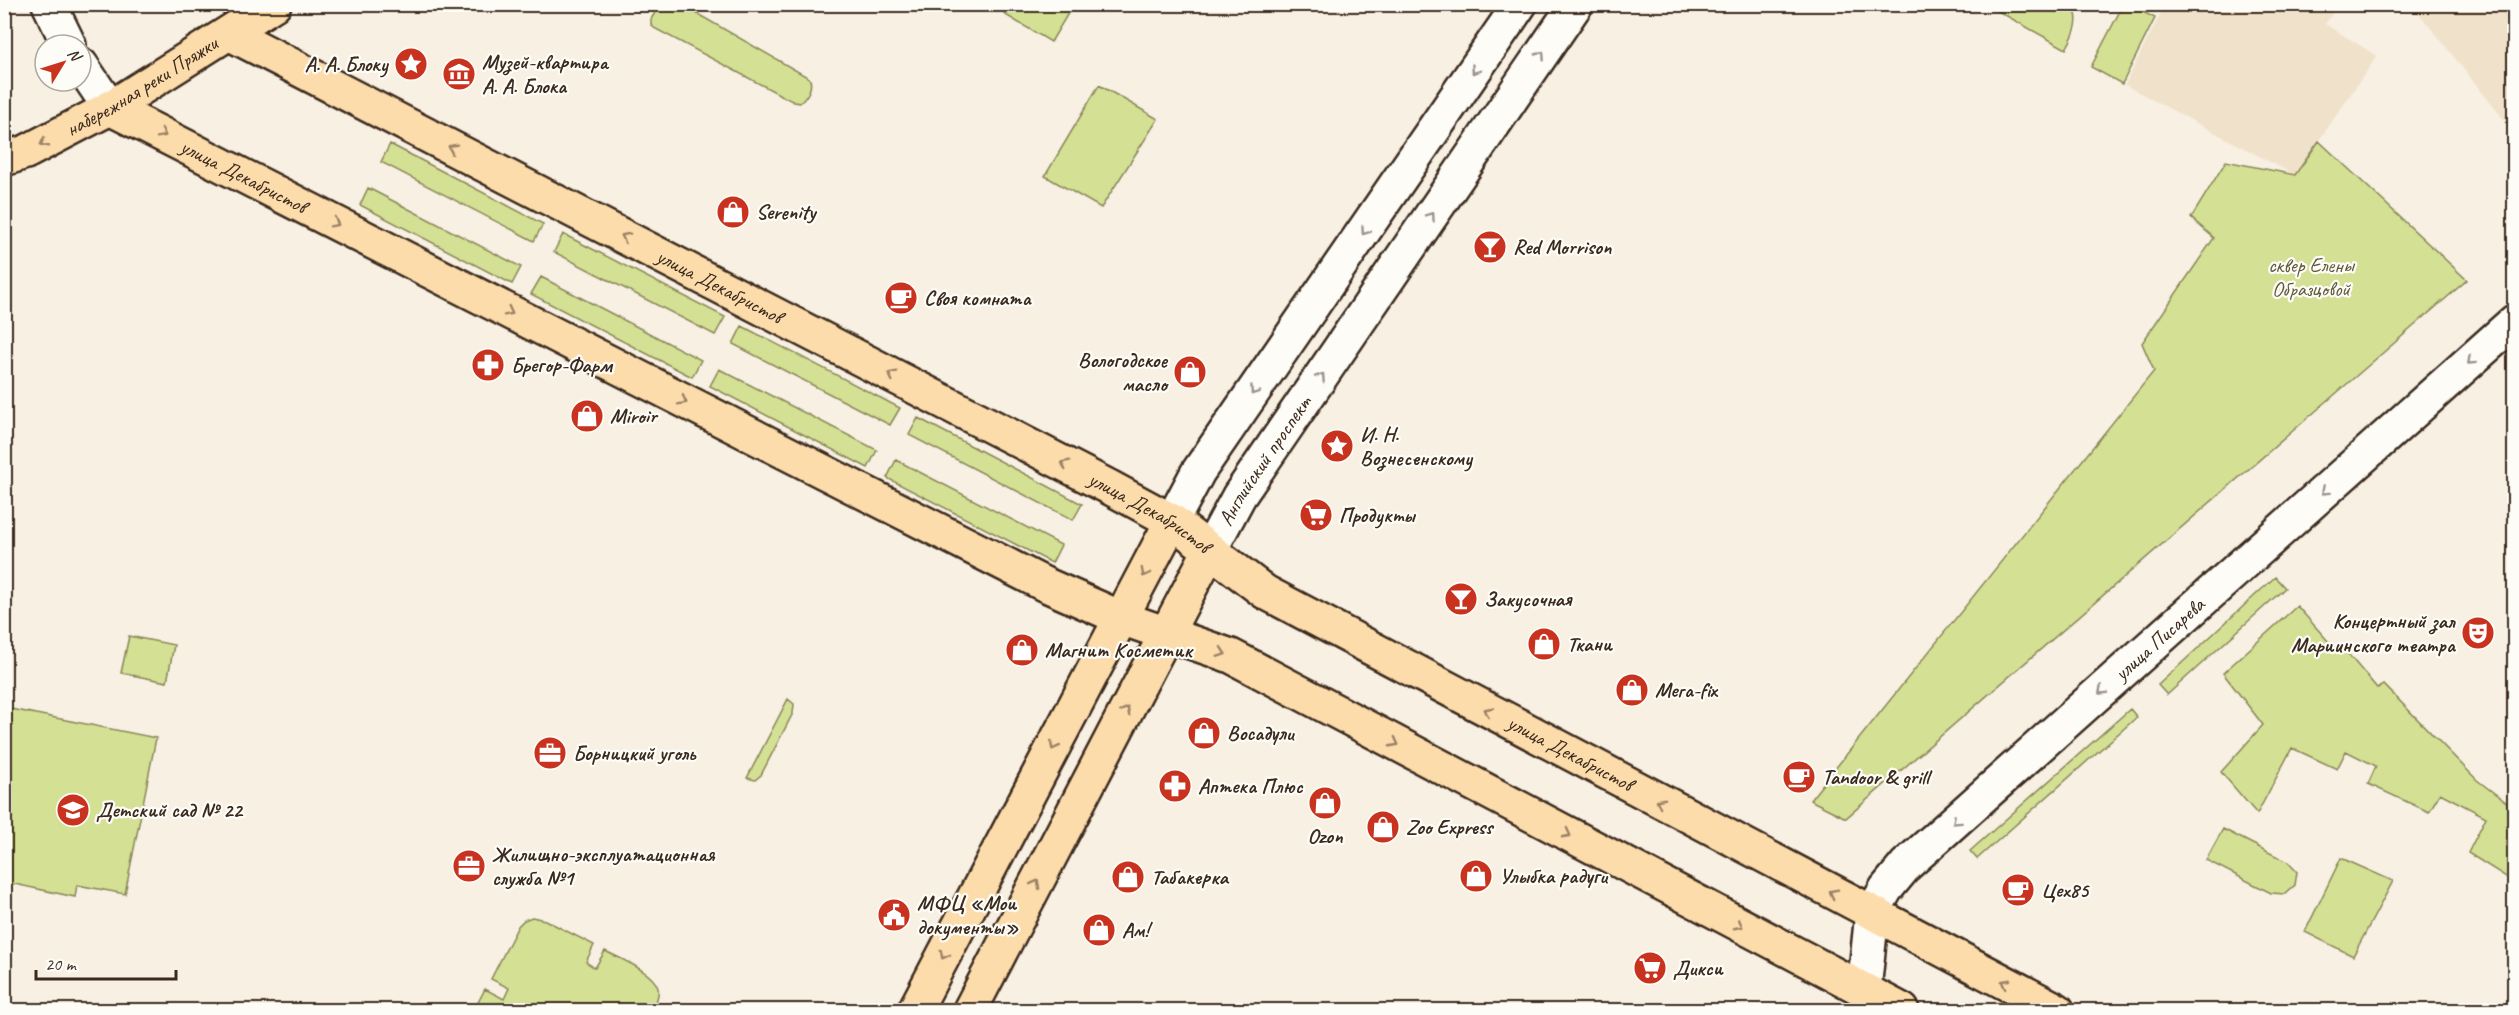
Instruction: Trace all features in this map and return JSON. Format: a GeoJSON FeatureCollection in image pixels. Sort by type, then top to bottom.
{"type":"FeatureCollection","features":[{"type":"Feature","properties":{"kind":"main road","name":"набережная реки Пряжки"},"geometry":{"type":"LineString","coordinates":[[4,159],[26,152],[110,108],[274,4]]}},
{"type":"Feature","properties":{"kind":"main road","name":"улица Декабристов"},"geometry":{"type":"LineString","coordinates":[[229,33],[1172,521],[1265,592],[2057,1011]]}},
{"type":"Feature","properties":{"kind":"main road","name":"улица Декабристов"},"geometry":{"type":"LineString","coordinates":[[110,108],[1044,584],[1121,618],[1231,656],[1902,1011]]}},
{"type":"Feature","properties":{"kind":"main road"},"geometry":{"type":"LineString","coordinates":[[915,1011],[1172,521]]}},
{"type":"Feature","properties":{"kind":"main road","name":"Английский проспект"},"geometry":{"type":"LineString","coordinates":[[970,1011],[1210,550]]}},
{"type":"Feature","properties":{"kind":"street"},"geometry":{"type":"LineString","coordinates":[[48,4],[63,33]]}},
{"type":"Feature","properties":{"kind":"street"},"geometry":{"type":"LineString","coordinates":[[1172,521],[1198,472],[1520,4]]}},
{"type":"Feature","properties":{"kind":"street","name":"Английский проспект"},"geometry":{"type":"LineString","coordinates":[[1210,550],[1239,496],[1576,4]]}},
{"type":"Feature","properties":{"kind":"street","name":"улица Декабристов"},"geometry":{"type":"LineString","coordinates":[[93,83],[110,108]]}},
{"type":"Feature","properties":{"kind":"street","name":"улица Писарева"},"geometry":{"type":"LineString","coordinates":[[1864,990],[1872,913],[1886,889],[1906,866],[2514,322]]}},
{"type":"Feature","properties":{"kind":"shaded area"},"geometry":{"type":"Polygon","coordinates":[[[2165,5],[2338,5],[2325,24],[2377,56],[2295,175],[2125,85],[2165,5]]]}},
{"type":"Feature","properties":{"kind":"shaded area"},"geometry":{"type":"Polygon","coordinates":[[[2412,5],[2514,5],[2514,132],[2434,32],[2412,5]]]}},
{"type":"Feature","properties":{"kind":"green space"},"geometry":{"type":"Polygon","coordinates":[[[1009,4],[1073,5],[1051,42],[1004,14],[1009,4]]]}},
{"type":"Feature","properties":{"kind":"green space"},"geometry":{"type":"Polygon","coordinates":[[[660,5],[682,5],[809,78],[811,84],[807,95],[800,103],[794,102],[654,28],[651,19],[660,5]]]}},
{"type":"Feature","properties":{"kind":"green space"},"geometry":{"type":"Polygon","coordinates":[[[1987,5],[2071,5],[2075,10],[2076,27],[2066,49],[1987,5]]]}},
{"type":"Feature","properties":{"kind":"green space"},"geometry":{"type":"Polygon","coordinates":[[[2123,5],[2129,5],[2155,18],[2122,84],[2091,67],[2123,5]]]}},
{"type":"Feature","properties":{"kind":"green space"},"geometry":{"type":"Polygon","coordinates":[[[1099,85],[1158,119],[1101,208],[1045,176],[1099,85]]]}},
{"type":"Feature","properties":{"kind":"green space","name":"сквер Елены Образцовой"},"geometry":{"type":"Polygon","coordinates":[[[2319,141],[2467,280],[1846,818],[1810,800],[2154,371],[2142,343],[2214,238],[2191,218],[2226,161],[2295,175],[2319,141]]]}},
{"type":"Feature","properties":{"kind":"green space"},"geometry":{"type":"Polygon","coordinates":[[[390,144],[543,224],[534,241],[381,162],[390,144]]]}},
{"type":"Feature","properties":{"kind":"green space"},"geometry":{"type":"Polygon","coordinates":[[[368,188],[521,267],[512,284],[360,205],[368,188]]]}},
{"type":"Feature","properties":{"kind":"green space"},"geometry":{"type":"Polygon","coordinates":[[[563,234],[725,317],[715,335],[554,252],[563,234]]]}},
{"type":"Feature","properties":{"kind":"green space"},"geometry":{"type":"Polygon","coordinates":[[[541,277],[701,360],[692,377],[531,294],[541,277]]]}},
{"type":"Feature","properties":{"kind":"green space"},"geometry":{"type":"Polygon","coordinates":[[[742,326],[900,408],[890,425],[733,344],[742,326]]]}},
{"type":"Feature","properties":{"kind":"green space"},"geometry":{"type":"Polygon","coordinates":[[[719,369],[877,450],[868,468],[710,386],[719,369]]]}},
{"type":"Feature","properties":{"kind":"green space"},"geometry":{"type":"Polygon","coordinates":[[[918,418],[1082,504],[1073,520],[909,435],[918,418]]]}},
{"type":"Feature","properties":{"kind":"green space"},"geometry":{"type":"Polygon","coordinates":[[[896,460],[1061,545],[1052,563],[887,478],[896,460]]]}},
{"type":"Feature","properties":{"kind":"green space"},"geometry":{"type":"Polygon","coordinates":[[[2275,577],[2285,588],[2167,695],[2158,685],[2275,577]]]}},
{"type":"Feature","properties":{"kind":"green space"},"geometry":{"type":"Polygon","coordinates":[[[2297,606],[2336,650],[2343,648],[2377,688],[2384,685],[2477,780],[2514,808],[2514,882],[2468,853],[2486,817],[2440,793],[2429,812],[2368,784],[2376,766],[2346,751],[2337,769],[2292,748],[2257,814],[2221,772],[2263,725],[2223,673],[2297,606]]]}},
{"type":"Feature","properties":{"kind":"green space"},"geometry":{"type":"Polygon","coordinates":[[[129,636],[174,645],[167,682],[121,673],[129,636]]]}},
{"type":"Feature","properties":{"kind":"green space"},"geometry":{"type":"Polygon","coordinates":[[[788,699],[794,704],[793,713],[761,775],[755,780],[747,778],[788,699]]]}},
{"type":"Feature","properties":{"kind":"green space","name":"Детский сад № 22"},"geometry":{"type":"Polygon","coordinates":[[[6,708],[156,738],[125,894],[77,885],[75,897],[5,882],[4,719],[6,708]]]}},
{"type":"Feature","properties":{"kind":"green space"},"geometry":{"type":"Polygon","coordinates":[[[2130,709],[2137,717],[1977,859],[1970,851],[2130,709]]]}},
{"type":"Feature","properties":{"kind":"green space"},"geometry":{"type":"Polygon","coordinates":[[[2223,829],[2288,862],[2297,872],[2295,885],[2285,894],[2271,893],[2206,860],[2223,829]]]}},
{"type":"Feature","properties":{"kind":"green space"},"geometry":{"type":"Polygon","coordinates":[[[2341,858],[2393,881],[2353,956],[2305,932],[2341,858]]]}},
{"type":"Feature","properties":{"kind":"green space"},"geometry":{"type":"Polygon","coordinates":[[[532,917],[545,920],[594,945],[586,962],[595,968],[605,951],[650,976],[658,988],[653,1010],[474,1010],[485,989],[504,999],[509,988],[491,979],[518,926],[524,920],[532,917]]]}},
{"type":"Feature","properties":{"kind":"pier"},"geometry":{"type":"Polygon","coordinates":[[[73,4],[71,7],[4,40],[5,5],[73,4]]]}},
{"type":"Feature","properties":{"kind":"place","name":"А. А. Блоку"},"geometry":{"type":"Point","coordinates":[411,64]}},
{"type":"Feature","properties":{"kind":"place","name":"Музей-квартира А. А. Блока"},"geometry":{"type":"Point","coordinates":[459,74]}},
{"type":"Feature","properties":{"kind":"place","name":"Serenity"},"geometry":{"type":"Point","coordinates":[733,212]}},
{"type":"Feature","properties":{"kind":"place","name":"Red Morrison"},"geometry":{"type":"Point","coordinates":[1490,247]}},
{"type":"Feature","properties":{"kind":"place","name":"Своя комната"},"geometry":{"type":"Point","coordinates":[901,298]}},
{"type":"Feature","properties":{"kind":"place","name":"Брегор-Фарм"},"geometry":{"type":"Point","coordinates":[488,365]}},
{"type":"Feature","properties":{"kind":"place","name":"Вологодское масло"},"geometry":{"type":"Point","coordinates":[1190,372]}},
{"type":"Feature","properties":{"kind":"place","name":"Miroir"},"geometry":{"type":"Point","coordinates":[587,416]}},
{"type":"Feature","properties":{"kind":"place","name":"И. Н. Вознесенскому"},"geometry":{"type":"Point","coordinates":[1337,446]}},
{"type":"Feature","properties":{"kind":"place","name":"Продукты"},"geometry":{"type":"Point","coordinates":[1316,515]}},
{"type":"Feature","properties":{"kind":"place","name":"Закусочная"},"geometry":{"type":"Point","coordinates":[1461,599]}},
{"type":"Feature","properties":{"kind":"place","name":"Концертный зал Мариинского театра"},"geometry":{"type":"Point","coordinates":[2478,633]}},
{"type":"Feature","properties":{"kind":"place","name":"Ткани"},"geometry":{"type":"Point","coordinates":[1544,644]}},
{"type":"Feature","properties":{"kind":"place","name":"Магнит Косметик"},"geometry":{"type":"Point","coordinates":[1022,650]}},
{"type":"Feature","properties":{"kind":"place","name":"Мега-fix"},"geometry":{"type":"Point","coordinates":[1632,690]}},
{"type":"Feature","properties":{"kind":"place","name":"Восадули"},"geometry":{"type":"Point","coordinates":[1204,733]}},
{"type":"Feature","properties":{"kind":"place","name":"Борницкий уголь"},"geometry":{"type":"Point","coordinates":[550,753]}},
{"type":"Feature","properties":{"kind":"place","name":"Tandoor & grill"},"geometry":{"type":"Point","coordinates":[1799,777]}},
{"type":"Feature","properties":{"kind":"place","name":"Аптека Плюс"},"geometry":{"type":"Point","coordinates":[1175,786]}},
{"type":"Feature","properties":{"kind":"place","name":"Ozon"},"geometry":{"type":"Point","coordinates":[1325,803]}},
{"type":"Feature","properties":{"kind":"place","name":"Детский сад № 22"},"geometry":{"type":"Point","coordinates":[73,810]}},
{"type":"Feature","properties":{"kind":"place","name":"Zoo Express"},"geometry":{"type":"Point","coordinates":[1383,827]}},
{"type":"Feature","properties":{"kind":"place","name":"Жилищно-эксплуатационная служба №1"},"geometry":{"type":"Point","coordinates":[469,866]}},
{"type":"Feature","properties":{"kind":"place","name":"Улыбка радуги"},"geometry":{"type":"Point","coordinates":[1476,876]}},
{"type":"Feature","properties":{"kind":"place","name":"Табакерка"},"geometry":{"type":"Point","coordinates":[1128,877]}},
{"type":"Feature","properties":{"kind":"place","name":"Цех85"},"geometry":{"type":"Point","coordinates":[2018,890]}},
{"type":"Feature","properties":{"kind":"place","name":"МФЦ «Мои документы»"},"geometry":{"type":"Point","coordinates":[894,915]}},
{"type":"Feature","properties":{"kind":"place","name":"Ам!"},"geometry":{"type":"Point","coordinates":[1099,930]}},
{"type":"Feature","properties":{"kind":"place","name":"Дикси"},"geometry":{"type":"Point","coordinates":[1650,968]}}]}
